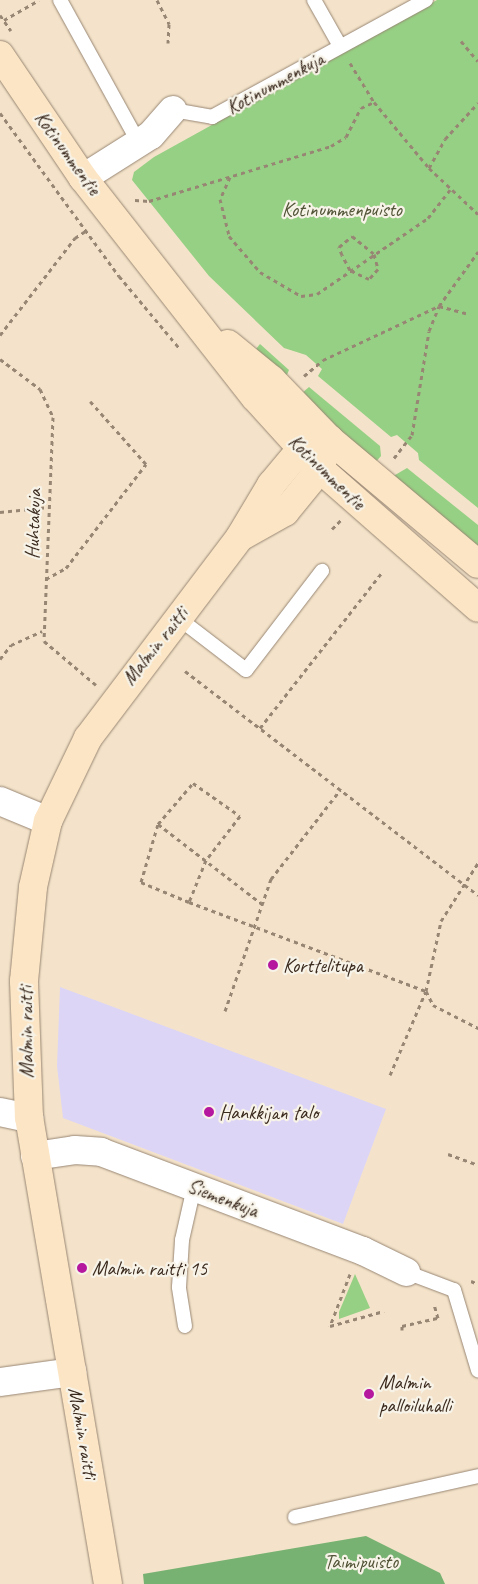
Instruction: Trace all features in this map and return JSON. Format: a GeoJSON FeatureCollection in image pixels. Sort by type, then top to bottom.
{"type":"FeatureCollection","features":[{"type":"Feature","properties":{"kind":"street","name":"Kotinummentie"},"geometry":{"type":"LineString","coordinates":[[0,55],[83,178],[301,449],[320,469],[478,608]]}},
{"type":"Feature","properties":{"kind":"street","name":"Kotinummenkuja"},"geometry":{"type":"LineString","coordinates":[[83,178],[139,143],[172,110]]}},
{"type":"Feature","properties":{"kind":"street","name":"Kotinummentie"},"geometry":{"type":"LineString","coordinates":[[195,318],[272,380],[329,439],[478,564]]}},
{"type":"Feature","properties":{"kind":"street","name":"Malmin raitti"},"geometry":{"type":"LineString","coordinates":[[108,1584],[29,1118],[24,982],[33,887],[48,821],[88,738],[177,617],[240,537],[271,484],[301,449],[329,439]]}},
{"type":"Feature","properties":{"kind":"street","name":"Malmin raitti"},"geometry":{"type":"LineString","coordinates":[[240,537],[285,512],[320,469],[329,439]]}},
{"type":"Feature","properties":{"kind":"street"},"geometry":{"type":"LineString","coordinates":[[0,801],[48,821]]}},
{"type":"Feature","properties":{"kind":"street"},"geometry":{"type":"LineString","coordinates":[[0,1112],[29,1118]]}},
{"type":"Feature","properties":{"kind":"street","name":"Siemenkuja"},"geometry":{"type":"LineString","coordinates":[[35,1156],[87,1149],[363,1251],[406,1272]]}},
{"type":"Feature","properties":{"kind":"street"},"geometry":{"type":"LineString","coordinates":[[0,1382],[72,1372]]}},
{"type":"Feature","properties":{"kind":"lane"},"geometry":{"type":"LineString","coordinates":[[60,0],[139,143]]}},
{"type":"Feature","properties":{"kind":"lane"},"geometry":{"type":"LineString","coordinates":[[314,0],[340,46]]}},
{"type":"Feature","properties":{"kind":"lane","name":"Kotinummenkuja"},"geometry":{"type":"LineString","coordinates":[[172,110],[212,117],[426,0]]}},
{"type":"Feature","properties":{"kind":"lane"},"geometry":{"type":"LineString","coordinates":[[177,617],[246,670],[322,571]]}},
{"type":"Feature","properties":{"kind":"lane"},"geometry":{"type":"LineString","coordinates":[[186,1326],[179,1287],[182,1240],[194,1187]]}},
{"type":"Feature","properties":{"kind":"lane"},"geometry":{"type":"LineString","coordinates":[[406,1272],[454,1290],[478,1370]]}},
{"type":"Feature","properties":{"kind":"lane"},"geometry":{"type":"LineString","coordinates":[[296,1517],[478,1476]]}},
{"type":"Feature","properties":{"kind":"path"},"geometry":{"type":"LineString","coordinates":[[4,20],[39,0]]}},
{"type":"Feature","properties":{"kind":"path"},"geometry":{"type":"LineString","coordinates":[[157,0],[169,24],[168,43]]}},
{"type":"Feature","properties":{"kind":"path"},"geometry":{"type":"LineString","coordinates":[[461,41],[478,61]]}},
{"type":"Feature","properties":{"kind":"path"},"geometry":{"type":"LineString","coordinates":[[340,46],[374,102],[429,168],[450,190],[478,214]]}},
{"type":"Feature","properties":{"kind":"path"},"geometry":{"type":"LineString","coordinates":[[137,199],[149,200],[331,146],[346,137],[361,108],[374,102]]}},
{"type":"Feature","properties":{"kind":"path"},"geometry":{"type":"LineString","coordinates":[[429,168],[445,139],[478,103]]}},
{"type":"Feature","properties":{"kind":"path"},"geometry":{"type":"LineString","coordinates":[[230,177],[220,200],[221,216],[229,236],[260,272],[301,296],[317,294],[428,218],[450,190]]}},
{"type":"Feature","properties":{"kind":"path"},"geometry":{"type":"LineString","coordinates":[[0,335],[86,231]]}},
{"type":"Feature","properties":{"kind":"path"},"geometry":{"type":"LineString","coordinates":[[359,238],[374,254],[374,275],[361,278],[350,270],[339,247],[343,240],[359,238]]}},
{"type":"Feature","properties":{"kind":"path"},"geometry":{"type":"LineString","coordinates":[[399,452],[412,435],[429,331],[438,306],[478,252]]}},
{"type":"Feature","properties":{"kind":"path"},"geometry":{"type":"LineString","coordinates":[[305,375],[323,360],[438,306],[466,313]]}},
{"type":"Feature","properties":{"kind":"path","name":"Huhtakuja"},"geometry":{"type":"LineString","coordinates":[[0,359],[48,400],[53,417],[42,632]]}},
{"type":"Feature","properties":{"kind":"path"},"geometry":{"type":"LineString","coordinates":[[46,579],[66,568],[146,464],[90,401]]}},
{"type":"Feature","properties":{"kind":"path"},"geometry":{"type":"LineString","coordinates":[[0,512],[49,507]]}},
{"type":"Feature","properties":{"kind":"path"},"geometry":{"type":"LineString","coordinates":[[260,728],[383,571]]}},
{"type":"Feature","properties":{"kind":"path"},"geometry":{"type":"LineString","coordinates":[[0,659],[11,645],[42,632],[51,651],[98,687]]}},
{"type":"Feature","properties":{"kind":"path"},"geometry":{"type":"LineString","coordinates":[[185,671],[478,895]]}},
{"type":"Feature","properties":{"kind":"path"},"geometry":{"type":"LineString","coordinates":[[189,902],[206,860],[240,816],[193,783],[158,824],[141,882],[189,902],[257,926],[426,992],[433,1005],[478,1028]]}},
{"type":"Feature","properties":{"kind":"path"},"geometry":{"type":"LineString","coordinates":[[225,1011],[257,926],[271,879],[340,790]]}},
{"type":"Feature","properties":{"kind":"path"},"geometry":{"type":"LineString","coordinates":[[158,824],[262,904]]}},
{"type":"Feature","properties":{"kind":"path"},"geometry":{"type":"LineString","coordinates":[[390,1075],[426,992],[441,921],[462,884],[478,863]]}},
{"type":"Feature","properties":{"kind":"path"},"geometry":{"type":"LineString","coordinates":[[448,1154],[478,1165]]}},
{"type":"Feature","properties":{"kind":"path"},"geometry":{"type":"LineString","coordinates":[[351,1271],[330,1326],[384,1311]]}},
{"type":"Feature","properties":{"kind":"path"},"geometry":{"type":"LineString","coordinates":[[402,1330],[402,1326],[438,1318],[432,1299]]}},
{"type":"Feature","properties":{"kind":"shaded area"},"geometry":{"type":"Polygon","coordinates":[[[60,987],[386,1109],[343,1224],[63,1118],[57,1066],[60,987]]]}},
{"type":"Feature","properties":{"kind":"green space","name":"Kotinummenpuisto"},"geometry":{"type":"Polygon","coordinates":[[[437,0],[478,0],[478,508],[419,460],[418,453],[397,435],[391,437],[318,376],[322,369],[306,355],[284,348],[209,276],[132,180],[134,172],[154,157],[437,0]]]}},
{"type":"Feature","properties":{"kind":"green space"},"geometry":{"type":"Polygon","coordinates":[[[260,344],[289,370],[285,379],[256,349],[260,344]]]}},
{"type":"Feature","properties":{"kind":"green space"},"geometry":{"type":"Polygon","coordinates":[[[309,387],[380,446],[381,456],[374,464],[301,394],[309,387]]]}},
{"type":"Feature","properties":{"kind":"green space"},"geometry":{"type":"Polygon","coordinates":[[[407,468],[478,525],[478,551],[390,478],[407,468]]]}},
{"type":"Feature","properties":{"kind":"green space"},"geometry":{"type":"Polygon","coordinates":[[[355,1274],[370,1308],[339,1319],[339,1312],[355,1274]]]}},
{"type":"Feature","properties":{"kind":"green space","name":"Taimipuisto"},"geometry":{"type":"Polygon","coordinates":[[[366,1536],[440,1573],[445,1584],[144,1584],[143,1574],[366,1536]]]}},
{"type":"Feature","properties":{"kind":"place","name":"Korttelitupa"},"geometry":{"type":"Point","coordinates":[273,965]}},
{"type":"Feature","properties":{"kind":"place","name":"Hankkijan talo"},"geometry":{"type":"Point","coordinates":[209,1112]}},
{"type":"Feature","properties":{"kind":"place","name":"Malmin raitti 15"},"geometry":{"type":"Point","coordinates":[82,1268]}},
{"type":"Feature","properties":{"kind":"place","name":"Malmin palloiluhalli"},"geometry":{"type":"Point","coordinates":[369,1394]}}]}
